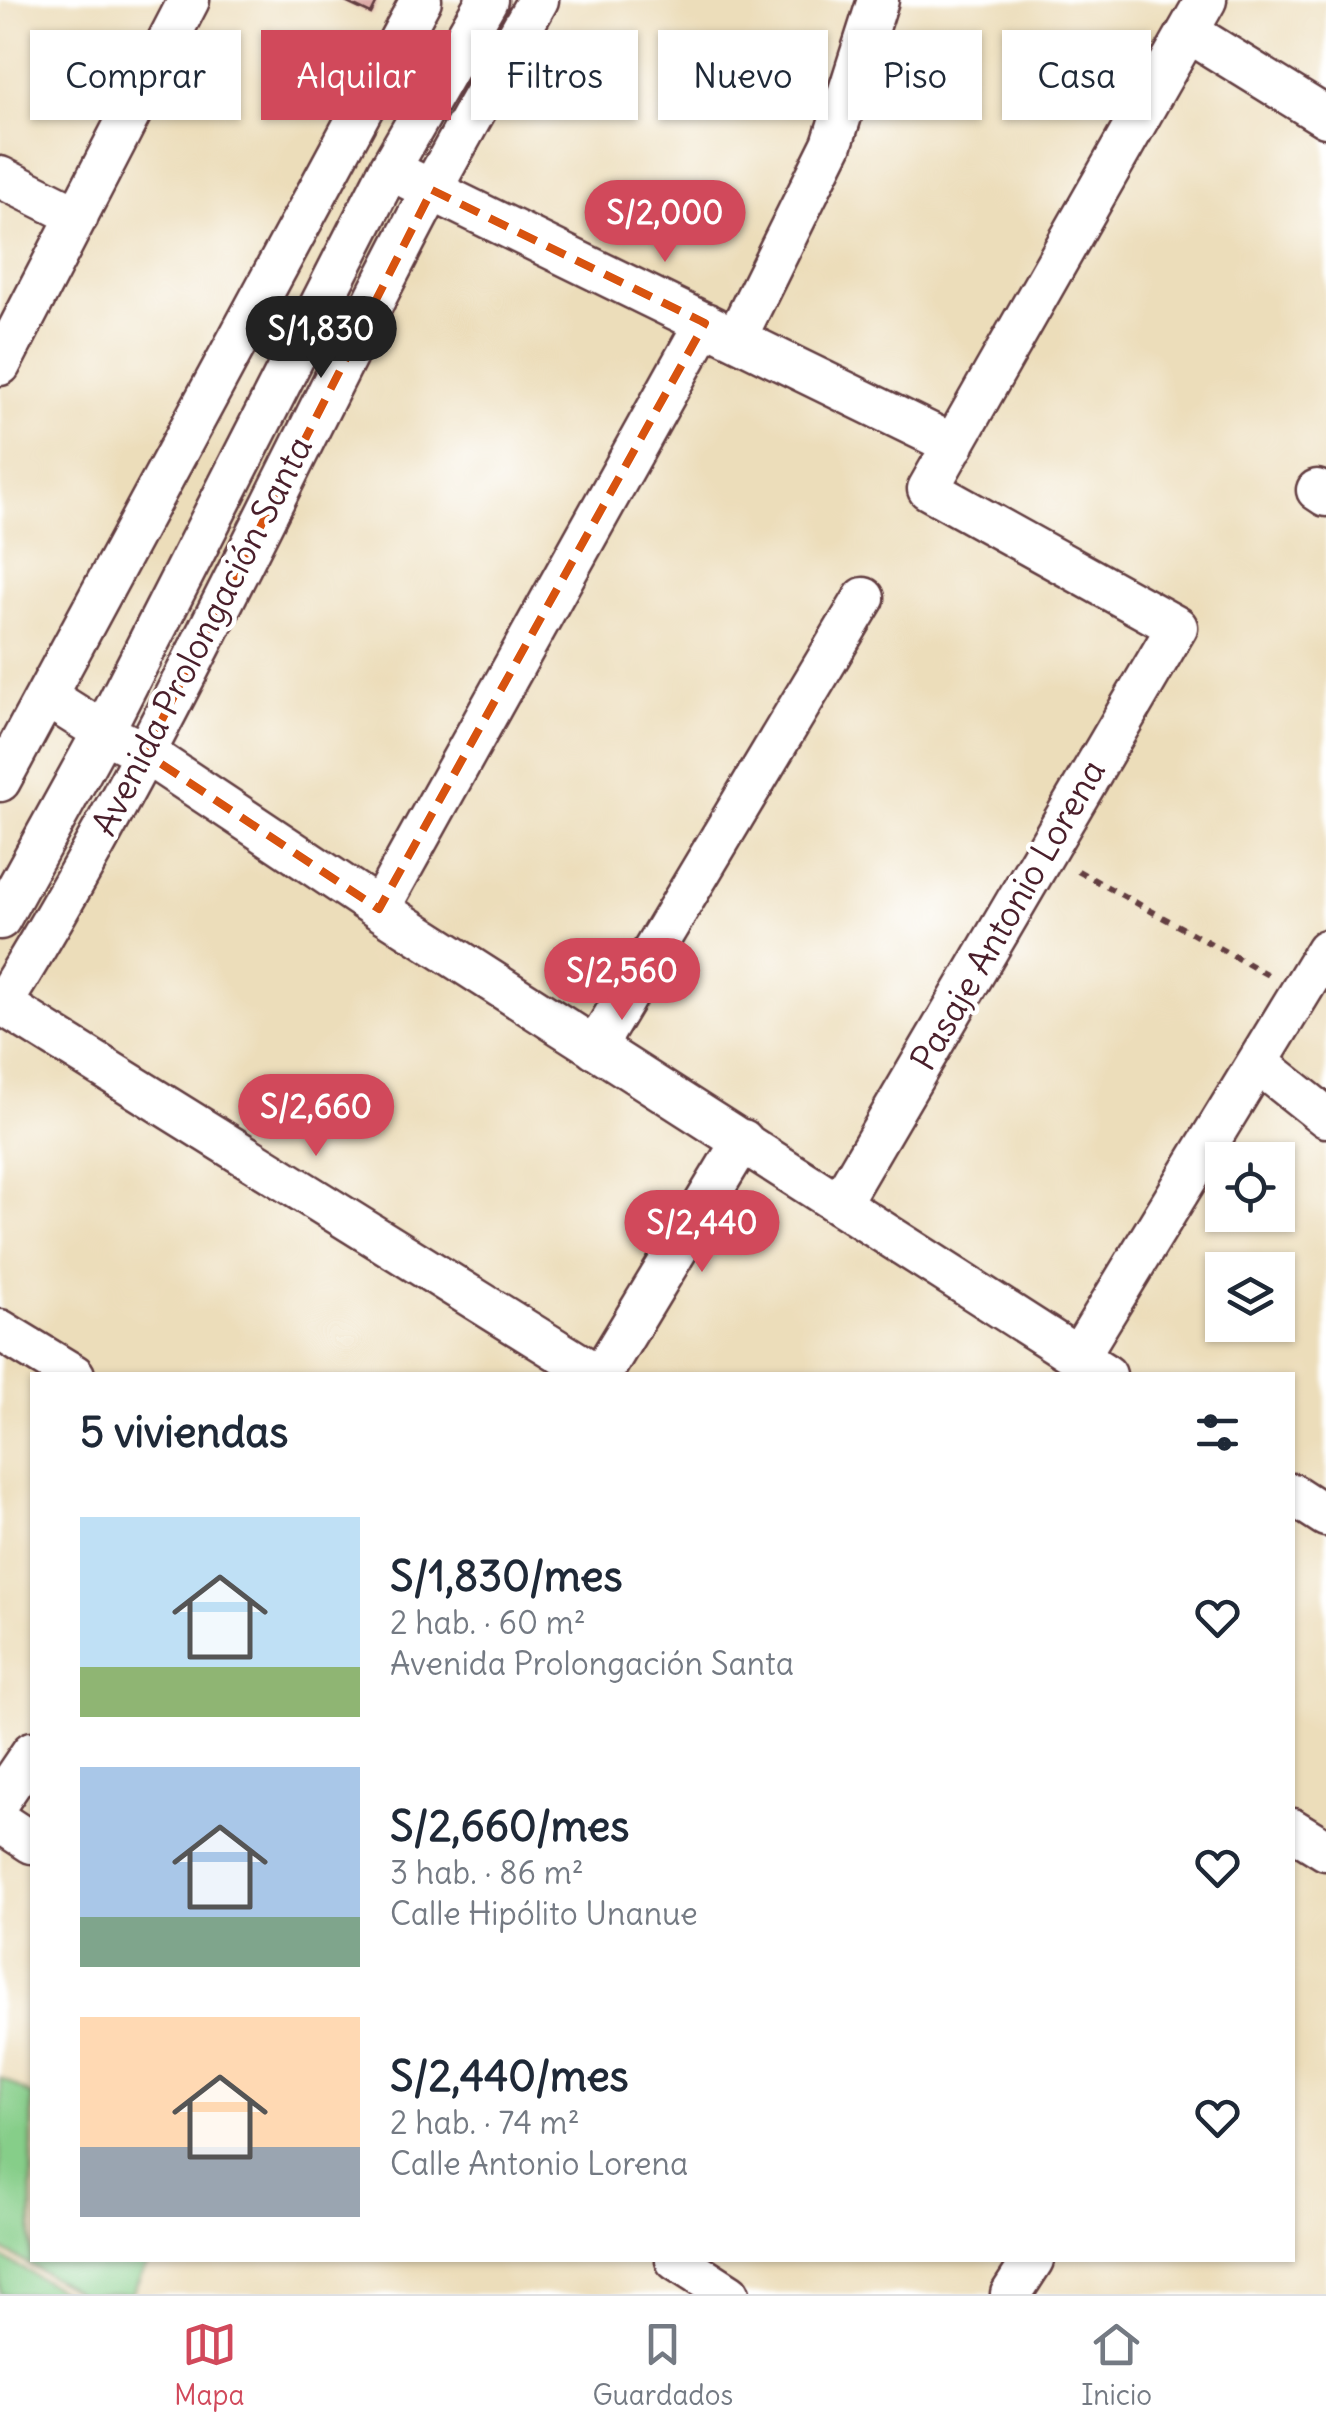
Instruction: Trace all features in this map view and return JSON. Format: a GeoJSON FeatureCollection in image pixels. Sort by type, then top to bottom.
{"type":"FeatureCollection","features":[{"type":"Feature","properties":{"kind":"street"},"geometry":{"type":"LineString","coordinates":[[0,365],[189,0]]}},
{"type":"Feature","properties":{"kind":"street"},"geometry":{"type":"LineString","coordinates":[[0,781],[421,0]]}},
{"type":"Feature","properties":{"kind":"street","name":"Avenida Prolongación Santa"},"geometry":{"type":"LineString","coordinates":[[0,918],[103,732],[390,170],[486,0]]}},
{"type":"Feature","properties":{"kind":"street","name":"Avenida Prolongación Santa"},"geometry":{"type":"LineString","coordinates":[[1,1004],[26,970],[145,753],[432,190],[538,0]]}},
{"type":"Feature","properties":{"kind":"street"},"geometry":{"type":"LineString","coordinates":[[380,909],[832,144],[878,0]]}},
{"type":"Feature","properties":{"kind":"street"},"geometry":{"type":"LineString","coordinates":[[345,146],[954,445],[1198,17],[1326,117]]}},
{"type":"Feature","properties":{"kind":"street"},"geometry":{"type":"LineString","coordinates":[[0,177],[78,216]]}},
{"type":"Feature","properties":{"kind":"street","name":"Pasaje Antonio Lorena"},"geometry":{"type":"LineString","coordinates":[[839,1204],[1177,627],[928,489],[954,445]]}},
{"type":"Feature","properties":{"kind":"street"},"geometry":{"type":"LineString","coordinates":[[595,1048],[864,598]]}},
{"type":"Feature","properties":{"kind":"street"},"geometry":{"type":"LineString","coordinates":[[46,696],[145,753],[380,909],[1092,1366],[1258,1063],[1326,950]]}},
{"type":"Feature","properties":{"kind":"street"},"geometry":{"type":"LineString","coordinates":[[1,1004],[594,1372]]}},
{"type":"Feature","properties":{"kind":"street"},"geometry":{"type":"LineString","coordinates":[[1258,1063],[1326,1116]]}},
{"type":"Feature","properties":{"kind":"street"},"geometry":{"type":"LineString","coordinates":[[601,1372],[743,1140]]}},
{"type":"Feature","properties":{"kind":"street"},"geometry":{"type":"LineString","coordinates":[[0,1330],[69,1372]]}},
{"type":"Feature","properties":{"kind":"street"},"geometry":{"type":"LineString","coordinates":[[1295,1496],[1326,1516]]}},
{"type":"Feature","properties":{"kind":"street"},"geometry":{"type":"LineString","coordinates":[[0,1799],[30,1755]]}},
{"type":"Feature","properties":{"kind":"street"},"geometry":{"type":"LineString","coordinates":[[0,1822],[30,1842]]}},
{"type":"Feature","properties":{"kind":"street"},"geometry":{"type":"LineString","coordinates":[[1011,2294],[1032,2262]]}},
{"type":"Feature","properties":{"kind":"path"},"geometry":{"type":"LineString","coordinates":[[1045,852],[1300,993]]}},
{"type":"Feature","properties":{"kind":"highlighted area"},"geometry":{"type":"Polygon","coordinates":[[[432,190],[705,323],[379,909],[145,753],[432,190]]]}},
{"type":"Feature","properties":{"kind":"green space"},"geometry":{"type":"Polygon","coordinates":[[[0,2077],[30,2095],[30,2262],[149,2262],[131,2294],[81,2294],[0,2248],[0,2077]]]}},
{"type":"Feature","properties":{"kind":"green space"},"geometry":{"type":"Polygon","coordinates":[[[0,2256],[68,2294],[0,2294],[0,2256]]]}},
{"type":"Feature","properties":{"kind":"building"},"geometry":{"type":"Polygon","coordinates":[[[341,0],[378,0],[371,14],[341,0]]]}}]}
